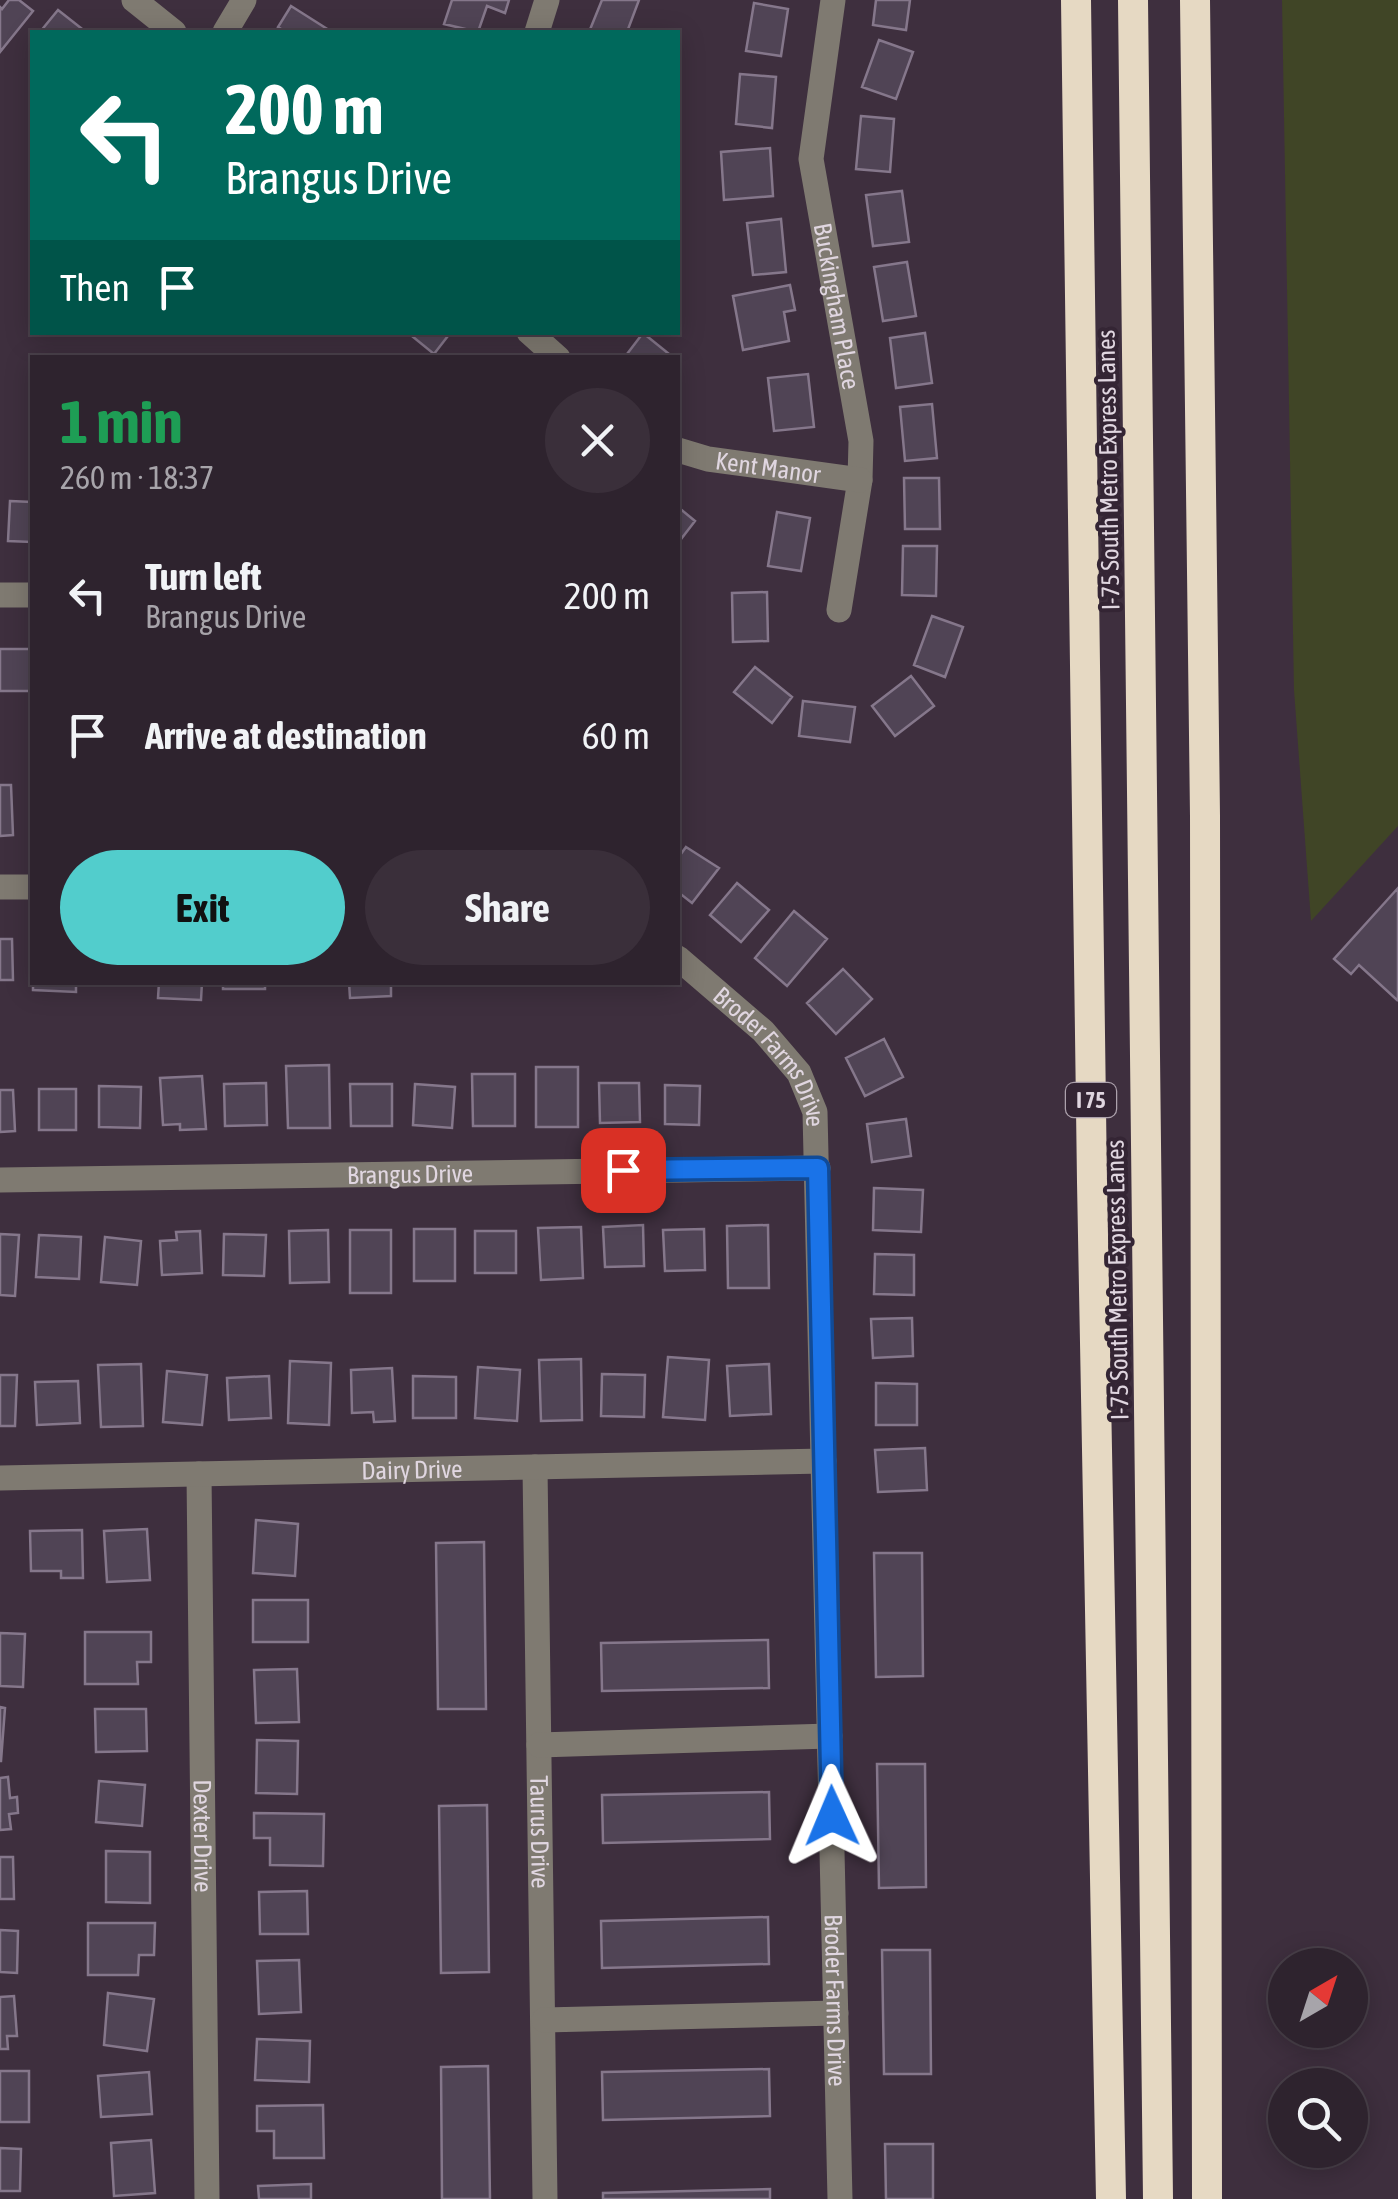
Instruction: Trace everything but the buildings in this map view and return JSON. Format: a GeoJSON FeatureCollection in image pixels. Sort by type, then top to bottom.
{"type":"FeatureCollection","features":[{"type":"Feature","properties":{"kind":"highway","name":"I 75"},"geometry":{"type":"LineString","coordinates":[[1076,0],[1111,2199]]}},
{"type":"Feature","properties":{"kind":"highway","name":"I-75 South Metro Express Lanes"},"geometry":{"type":"LineString","coordinates":[[1133,0],[1158,2199]]}},
{"type":"Feature","properties":{"kind":"highway"},"geometry":{"type":"LineString","coordinates":[[1195,0],[1205,854],[1208,2199]]}},
{"type":"Feature","properties":{"kind":"street"},"geometry":{"type":"LineString","coordinates":[[134,0],[172,30]]}},
{"type":"Feature","properties":{"kind":"street"},"geometry":{"type":"LineString","coordinates":[[227,30],[244,0]]}},
{"type":"Feature","properties":{"kind":"street"},"geometry":{"type":"LineString","coordinates":[[538,30],[547,0]]}},
{"type":"Feature","properties":{"kind":"street","name":"Buckingham Place"},"geometry":{"type":"LineString","coordinates":[[833,0],[811,159],[861,441],[860,480],[839,610]]}},
{"type":"Feature","properties":{"kind":"street"},"geometry":{"type":"LineString","coordinates":[[532,335],[555,355]]}},
{"type":"Feature","properties":{"kind":"street","name":"Kent Manor"},"geometry":{"type":"LineString","coordinates":[[680,451],[708,460],[860,480]]}},
{"type":"Feature","properties":{"kind":"street"},"geometry":{"type":"LineString","coordinates":[[0,595],[30,595]]}},
{"type":"Feature","properties":{"kind":"street"},"geometry":{"type":"LineString","coordinates":[[0,888],[30,887]]}},
{"type":"Feature","properties":{"kind":"street","name":"Broder Farms Drive"},"geometry":{"type":"LineString","coordinates":[[680,960],[763,1031],[799,1073],[815,1112],[840,2199]]}},
{"type":"Feature","properties":{"kind":"street","name":"Brangus Drive"},"geometry":{"type":"LineString","coordinates":[[0,1180],[818,1168]]}},
{"type":"Feature","properties":{"kind":"street","name":"Dairy Drive"},"geometry":{"type":"LineString","coordinates":[[0,1478],[824,1461]]}},
{"type":"Feature","properties":{"kind":"street","name":"Taurus Drive"},"geometry":{"type":"LineString","coordinates":[[534,1467],[545,2199]]}},
{"type":"Feature","properties":{"kind":"street","name":"Dexter Drive"},"geometry":{"type":"LineString","coordinates":[[199,1474],[207,2199]]}},
{"type":"Feature","properties":{"kind":"street"},"geometry":{"type":"LineString","coordinates":[[539,1745],[830,1736]]}},
{"type":"Feature","properties":{"kind":"street"},"geometry":{"type":"LineString","coordinates":[[544,2020],[836,2013]]}},
{"type":"Feature","properties":{"kind":"green space"},"geometry":{"type":"Polygon","coordinates":[[[1282,0],[1398,0],[1398,826],[1311,921],[1294,690],[1282,0]]]}},
{"type":"Feature","properties":{"kind":"route"},"geometry":{"type":"LineString","coordinates":[[623,1170],[818,1168],[832,1816]]}}]}
